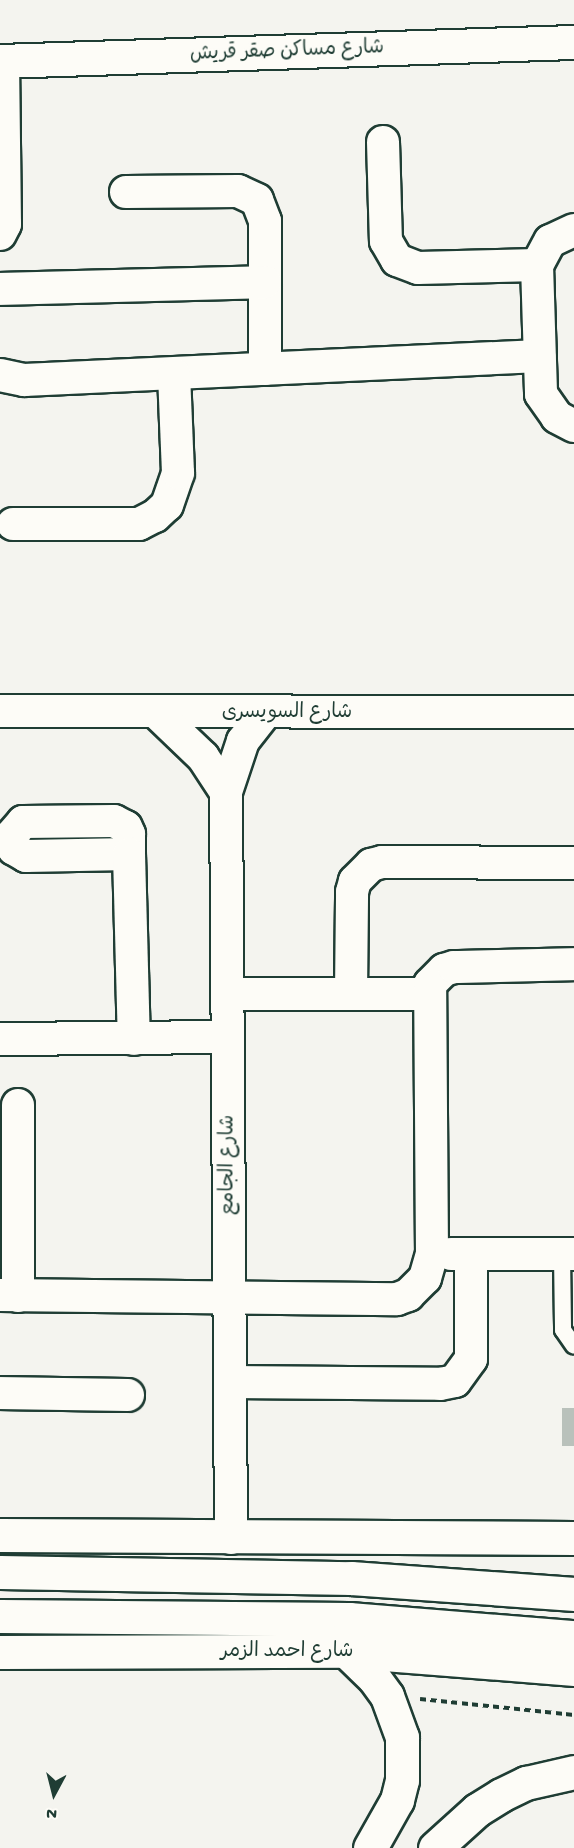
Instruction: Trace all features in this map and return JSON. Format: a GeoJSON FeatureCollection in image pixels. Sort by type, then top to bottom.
{"type":"FeatureCollection","features":[{"type":"Feature","properties":{"kind":"main road","name":"شارع مساكن صقر قريش"},"geometry":{"type":"LineString","coordinates":[[2,61],[574,42]]}},
{"type":"Feature","properties":{"kind":"main road"},"geometry":{"type":"LineString","coordinates":[[0,1535],[574,1538]]}},
{"type":"Feature","properties":{"kind":"main road"},"geometry":{"type":"LineString","coordinates":[[0,1572],[351,1578],[574,1594]]}},
{"type":"Feature","properties":{"kind":"main road"},"geometry":{"type":"LineString","coordinates":[[0,1616],[349,1619],[574,1637]]}},
{"type":"Feature","properties":{"kind":"main road"},"geometry":{"type":"LineString","coordinates":[[346,1651],[367,1669],[387,1696],[402,1737],[402,1780],[390,1819],[370,1848]]}},
{"type":"Feature","properties":{"kind":"main road","name":"شارع احمد الزمر"},"geometry":{"type":"LineString","coordinates":[[0,1652],[346,1651],[574,1669]]}},
{"type":"Feature","properties":{"kind":"main road"},"geometry":{"type":"LineString","coordinates":[[435,1848],[477,1810],[501,1795],[526,1783],[574,1772]]}},
{"type":"Feature","properties":{"kind":"street"},"geometry":{"type":"LineString","coordinates":[[0,234],[5,224],[2,61]]}},
{"type":"Feature","properties":{"kind":"street"},"geometry":{"type":"LineString","coordinates":[[383,142],[386,242],[397,260],[418,268],[537,265]]}},
{"type":"Feature","properties":{"kind":"street"},"geometry":{"type":"LineString","coordinates":[[126,192],[249,194],[257,200],[265,221],[265,369]]}},
{"type":"Feature","properties":{"kind":"street"},"geometry":{"type":"LineString","coordinates":[[574,230],[550,241],[537,265],[541,394],[557,417],[574,426]]}},
{"type":"Feature","properties":{"kind":"street"},"geometry":{"type":"LineString","coordinates":[[0,288],[265,282]]}},
{"type":"Feature","properties":{"kind":"street"},"geometry":{"type":"LineString","coordinates":[[0,375],[24,380],[539,356]]}},
{"type":"Feature","properties":{"kind":"street"},"geometry":{"type":"LineString","coordinates":[[13,524],[139,524],[155,516],[168,505],[178,473],[174,374]]}},
{"type":"Feature","properties":{"kind":"street","name":"شارع السويسرى"},"geometry":{"type":"LineString","coordinates":[[0,711],[158,714],[574,712]]}},
{"type":"Feature","properties":{"kind":"street","name":"شارع الجامع"},"geometry":{"type":"LineString","coordinates":[[231,1538],[226,792],[243,741],[265,712]]}},
{"type":"Feature","properties":{"kind":"street"},"geometry":{"type":"LineString","coordinates":[[158,714],[189,741],[226,792]]}},
{"type":"Feature","properties":{"kind":"street"},"geometry":{"type":"LineString","coordinates":[[129,854],[134,1039]]}},
{"type":"Feature","properties":{"kind":"street"},"geometry":{"type":"LineString","coordinates":[[351,994],[352,892],[355,881],[371,865],[382,862],[574,863]]}},
{"type":"Feature","properties":{"kind":"street"},"geometry":{"type":"LineString","coordinates":[[18,1105],[9,1296],[230,1300],[397,1299],[422,1283],[432,1254],[427,994],[436,976],[454,967],[574,964]]}},
{"type":"Feature","properties":{"kind":"street"},"geometry":{"type":"LineString","coordinates":[[228,994],[427,994]]}},
{"type":"Feature","properties":{"kind":"street"},"geometry":{"type":"LineString","coordinates":[[0,1039],[228,1037]]}},
{"type":"Feature","properties":{"kind":"street"},"geometry":{"type":"LineString","coordinates":[[432,1254],[568,1255]]}},
{"type":"Feature","properties":{"kind":"street"},"geometry":{"type":"LineString","coordinates":[[230,1382],[440,1384],[455,1381],[471,1359],[471,1254]]}},
{"type":"Feature","properties":{"kind":"street"},"geometry":{"type":"LineString","coordinates":[[0,1393],[128,1395]]}},
{"type":"Feature","properties":{"kind":"lane"},"geometry":{"type":"LineString","coordinates":[[568,1255],[563,1330],[574,1346]]}},
{"type":"Feature","properties":{"kind":"path"},"geometry":{"type":"LineString","coordinates":[[387,1696],[574,1715]]}},
{"type":"Feature","properties":{"kind":"building"},"geometry":{"type":"Polygon","coordinates":[[[562,1408],[574,1408],[574,1446],[562,1446],[562,1408]]]}}]}
